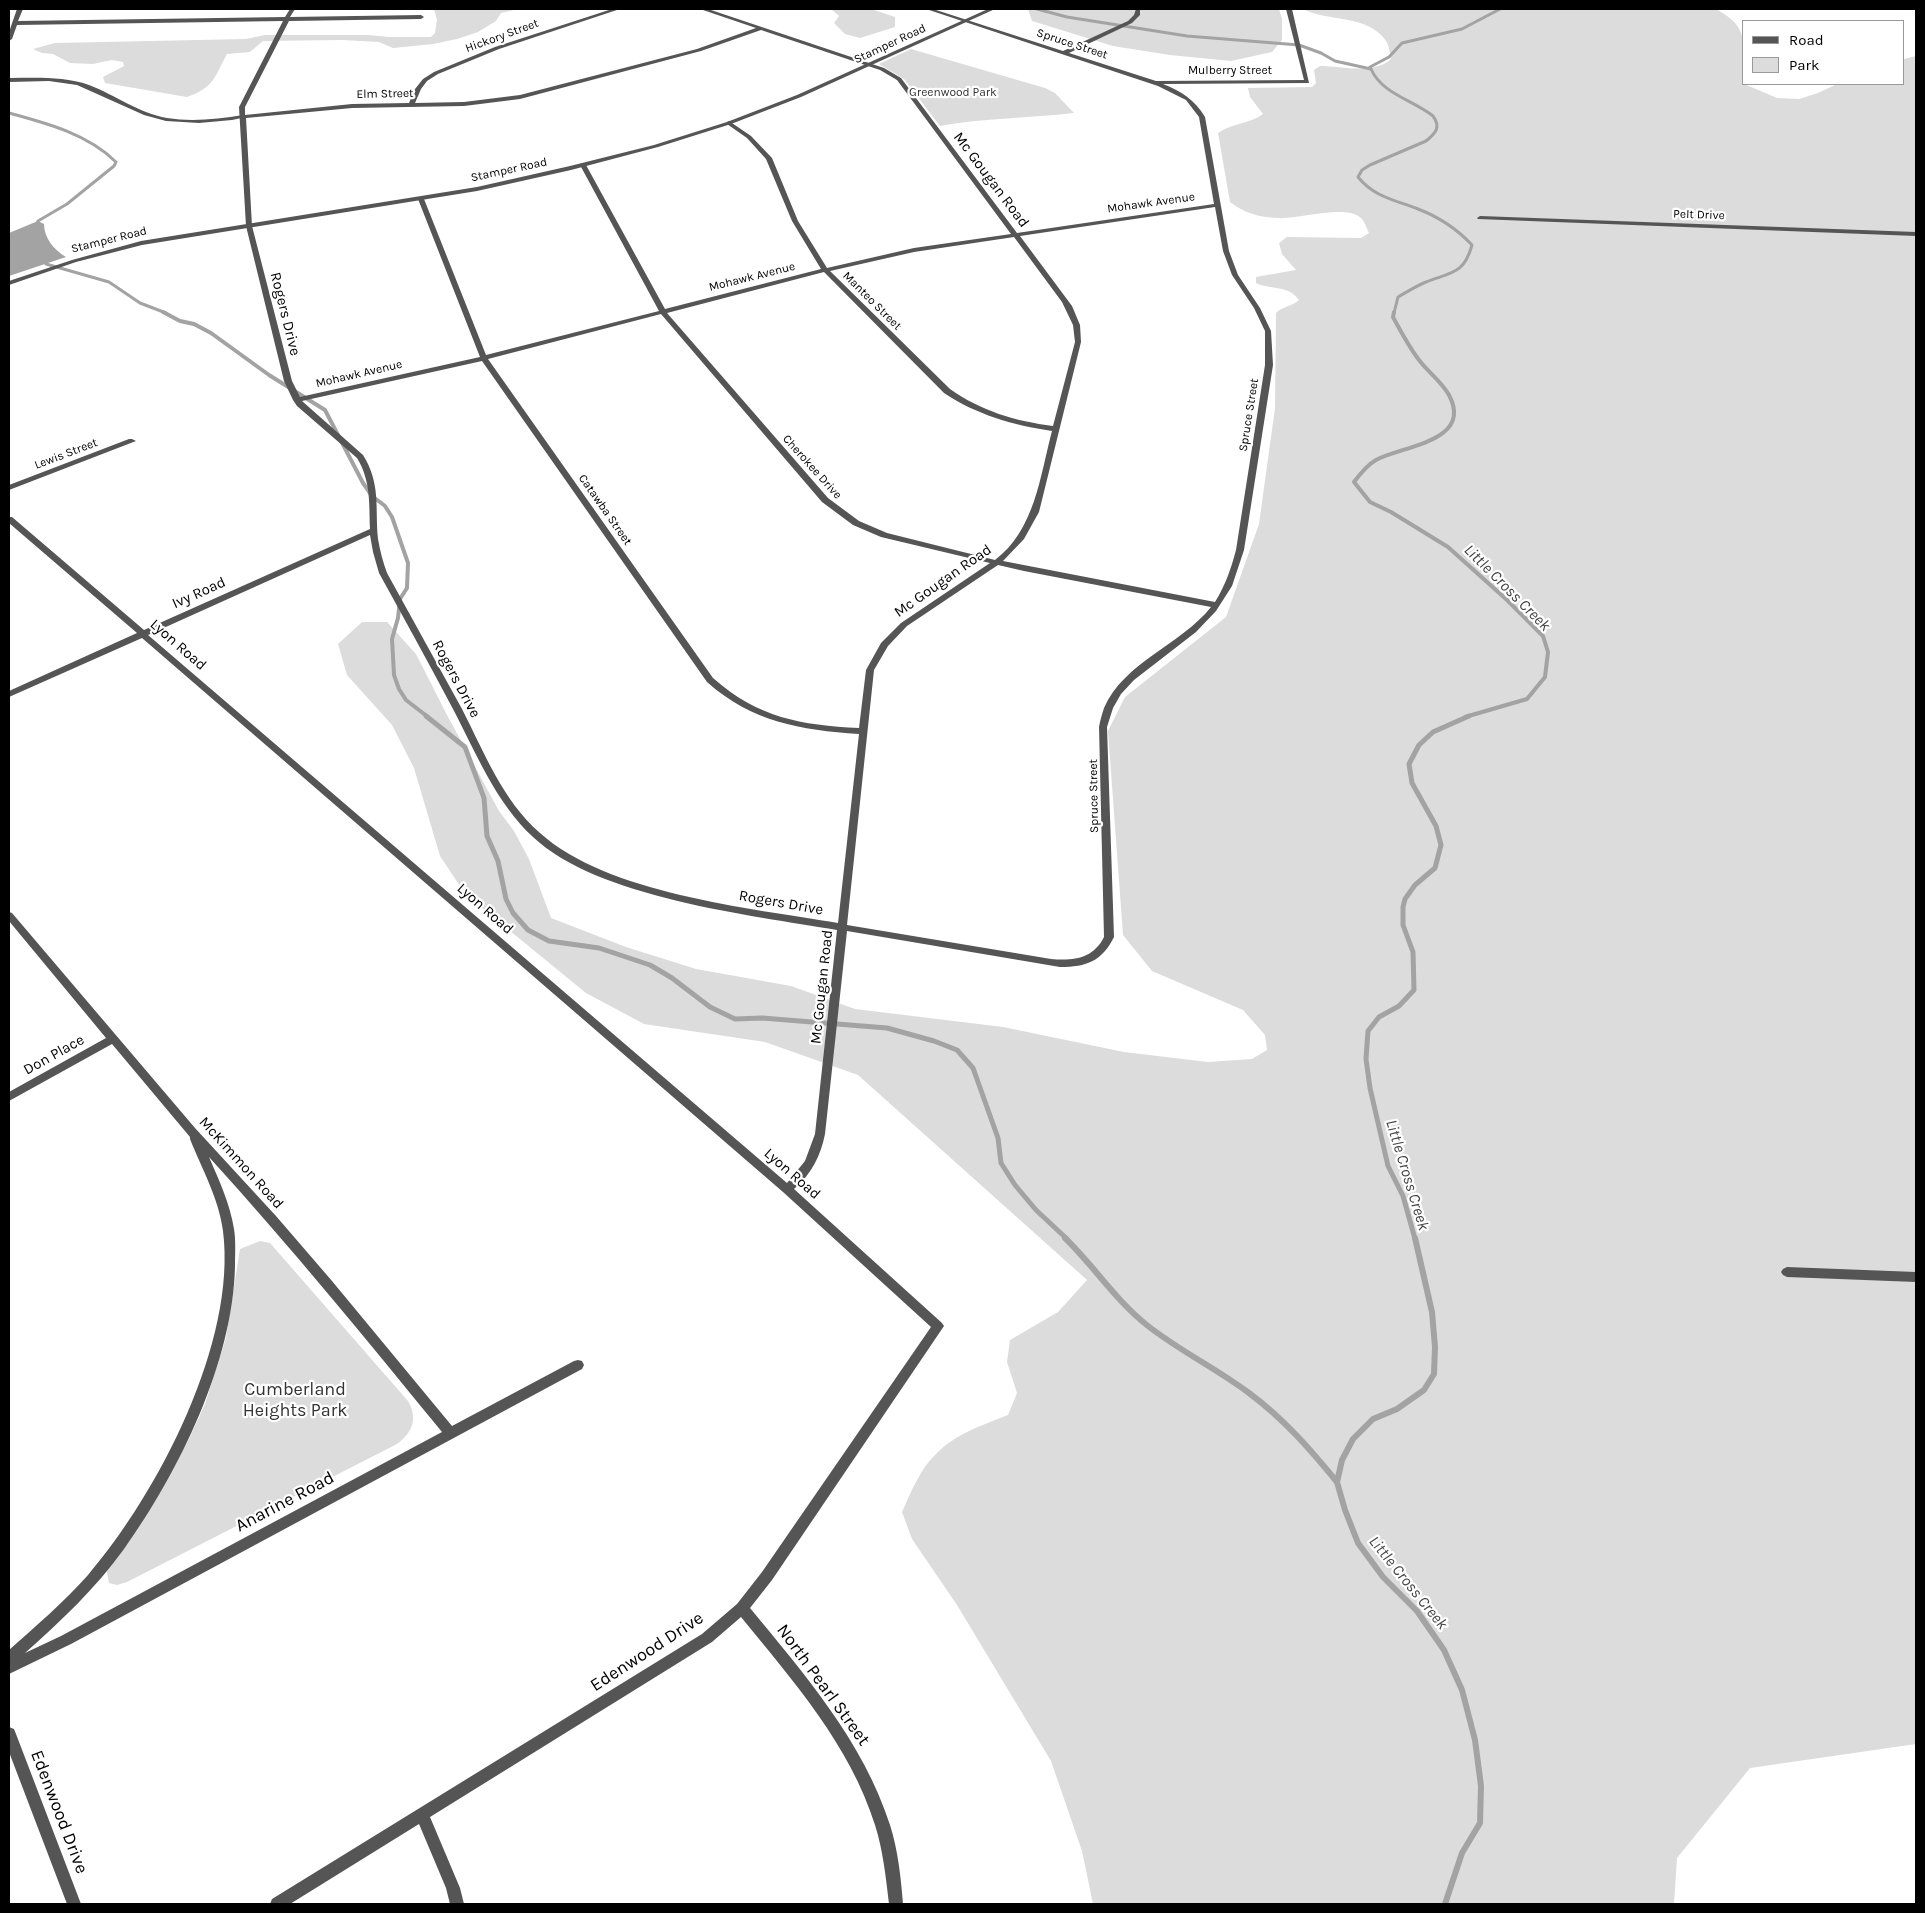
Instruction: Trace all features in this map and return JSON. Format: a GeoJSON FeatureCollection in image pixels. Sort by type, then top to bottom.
{"type":"FeatureCollection","features":[{"type":"Feature","properties":{"kind":"street"},"geometry":{"type":"LineString","coordinates":[[9,38],[20,9]]}},
{"type":"Feature","properties":{"kind":"street","name":"Rogers Drive"},"geometry":{"type":"LineString","coordinates":[[292,9],[242,107],[249,226],[288,381],[297,400],[360,457],[366,465],[375,496],[374,530],[376,553],[383,573],[509,803],[533,832],[567,856],[636,885],[708,904],[1051,964],[1074,965],[1084,962]]}},
{"type":"Feature","properties":{"kind":"street","name":"Hickory Street"},"geometry":{"type":"LineString","coordinates":[[411,105],[418,89],[425,80],[436,73],[498,48],[617,9]]}},
{"type":"Feature","properties":{"kind":"street"},"geometry":{"type":"LineString","coordinates":[[703,9],[871,65]]}},
{"type":"Feature","properties":{"kind":"street","name":"Spruce Street"},"geometry":{"type":"LineString","coordinates":[[928,9],[1153,82],[1191,101],[1200,112],[1230,265],[1241,286],[1258,308],[1268,330],[1269,365],[1240,550],[1235,570],[1226,590],[1216,605],[1193,631],[1126,682],[1113,698],[1104,715],[1102,728],[1108,937],[1101,951],[1084,962]]}},
{"type":"Feature","properties":{"kind":"street","name":"Stamper Road"},"geometry":{"type":"LineString","coordinates":[[9,283],[74,261],[140,243],[208,230],[249,226],[421,199],[583,166],[656,146],[729,123],[800,96],[992,9]]}},
{"type":"Feature","properties":{"kind":"street"},"geometry":{"type":"LineString","coordinates":[[1064,53],[1130,22],[1137,16],[1138,9]]}},
{"type":"Feature","properties":{"kind":"street","name":"Mulberry Street"},"geometry":{"type":"LineString","coordinates":[[1153,82],[1307,82],[1289,9]]}},
{"type":"Feature","properties":{"kind":"street"},"geometry":{"type":"LineString","coordinates":[[15,24],[421,17]]}},
{"type":"Feature","properties":{"kind":"street","name":"Elm Street"},"geometry":{"type":"LineString","coordinates":[[9,80],[47,80],[80,84],[146,114],[166,119],[197,122],[352,106],[486,102],[527,95],[699,50],[759,29]]}},
{"type":"Feature","properties":{"kind":"street","name":"Mc Gougan Road"},"geometry":{"type":"LineString","coordinates":[[787,1189],[798,1180],[811,1162],[820,1134],[870,670],[881,647],[900,627],[996,563],[1024,536],[1032,521],[1078,342],[1078,330],[1072,312],[899,80],[886,71],[871,65]]}},
{"type":"Feature","properties":{"kind":"street","name":"Manteo Street"},"geometry":{"type":"LineString","coordinates":[[729,123],[749,137],[768,158],[795,221],[825,270],[956,398],[992,415],[1014,422],[1056,429]]}},
{"type":"Feature","properties":{"kind":"street","name":"Cherokee Drive"},"geometry":{"type":"LineString","coordinates":[[583,166],[662,312],[824,500],[838,512],[856,524],[884,536],[996,563],[1216,605]]}},
{"type":"Feature","properties":{"kind":"street","name":"Catawba Street"},"geometry":{"type":"LineString","coordinates":[[421,199],[484,358],[710,680],[720,690],[746,708],[780,720],[808,726],[863,731]]}},
{"type":"Feature","properties":{"kind":"street","name":"Mohawk Avenue"},"geometry":{"type":"LineString","coordinates":[[297,400],[484,358],[825,270],[914,250],[1218,205]]}},
{"type":"Feature","properties":{"kind":"street","name":"Pelt Drive"},"geometry":{"type":"LineString","coordinates":[[1480,218],[1916,234]]}},
{"type":"Feature","properties":{"kind":"street","name":"Lewis Street"},"geometry":{"type":"LineString","coordinates":[[9,488],[132,441]]}},
{"type":"Feature","properties":{"kind":"street","name":"Lyon Road"},"geometry":{"type":"LineString","coordinates":[[9,519],[787,1189],[938,1326]]}},
{"type":"Feature","properties":{"kind":"street","name":"Ivy Road"},"geometry":{"type":"LineString","coordinates":[[9,694],[374,530]]}},
{"type":"Feature","properties":{"kind":"street","name":"McKimmon Road"},"geometry":{"type":"LineString","coordinates":[[9,915],[191,1132],[322,1277],[450,1433]]}},
{"type":"Feature","properties":{"kind":"street","name":"Don Place"},"geometry":{"type":"LineString","coordinates":[[9,1097],[114,1038]]}},
{"type":"Feature","properties":{"kind":"street"},"geometry":{"type":"LineString","coordinates":[[9,1659],[60,1614],[94,1577],[123,1539],[155,1489],[177,1447],[202,1391],[218,1344],[226,1310],[229,1288],[230,1241],[222,1200],[191,1132]]}},
{"type":"Feature","properties":{"kind":"street"},"geometry":{"type":"LineString","coordinates":[[1787,1272],[1916,1277]]}},
{"type":"Feature","properties":{"kind":"street","name":"Edenwood Drive"},"geometry":{"type":"LineString","coordinates":[[277,1904],[707,1638],[742,1608],[938,1326]]}},
{"type":"Feature","properties":{"kind":"street","name":"Anarine Road"},"geometry":{"type":"LineString","coordinates":[[9,1668],[75,1635],[578,1365]]}},
{"type":"Feature","properties":{"kind":"street","name":"North Pearl Street"},"geometry":{"type":"LineString","coordinates":[[742,1608],[826,1714],[866,1780],[883,1825],[891,1858],[896,1904]]}},
{"type":"Feature","properties":{"kind":"street","name":"Edenwood Drive"},"geometry":{"type":"LineString","coordinates":[[9,1734],[74,1904]]}},
{"type":"Feature","properties":{"kind":"street"},"geometry":{"type":"LineString","coordinates":[[422,1814],[458,1904]]}},
{"type":"Feature","properties":{"kind":"green space"},"geometry":{"type":"Polygon","coordinates":[[[434,9],[518,9],[501,13],[496,21],[478,32],[433,44],[393,48],[379,42],[342,40],[263,41],[250,52],[227,54],[213,80],[203,90],[187,97],[105,83],[103,77],[124,66],[123,62],[112,60],[93,64],[70,63],[53,54],[42,53],[33,49],[55,43],[246,39],[265,35],[431,37],[435,33],[437,20],[434,9]]]}},
{"type":"Feature","properties":{"kind":"green space"},"geometry":{"type":"Polygon","coordinates":[[[831,9],[871,9],[895,17],[895,27],[860,38],[845,34],[834,23],[839,16],[831,9]]]}},
{"type":"Feature","properties":{"kind":"green space"},"geometry":{"type":"Polygon","coordinates":[[[1028,9],[1279,9],[1282,19],[1282,40],[1272,52],[1231,61],[1170,55],[1113,46],[1032,21],[1028,9]]]}},
{"type":"Feature","properties":{"kind":"green space"},"geometry":{"type":"Polygon","coordinates":[[[1303,9],[1716,9],[1733,20],[1741,32],[1742,85],[1746,85],[1777,98],[1799,99],[1835,85],[1905,85],[1905,59],[1916,56],[1916,1744],[1750,1768],[1677,1858],[1674,1904],[1093,1904],[1082,1851],[1051,1761],[957,1605],[912,1539],[902,1512],[912,1489],[930,1460],[944,1447],[970,1431],[1008,1415],[1017,1393],[1007,1362],[1010,1340],[1058,1312],[1087,1280],[858,1075],[765,1042],[644,1024],[586,993],[466,895],[440,856],[414,768],[392,725],[347,675],[338,644],[362,622],[387,622],[416,654],[499,811],[514,831],[529,859],[551,918],[626,947],[696,969],[791,986],[855,1009],[1003,1027],[1124,1052],[1208,1062],[1252,1059],[1267,1050],[1265,1035],[1243,1010],[1152,971],[1123,935],[1108,731],[1125,697],[1226,617],[1259,524],[1275,408],[1276,313],[1299,300],[1295,295],[1285,290],[1256,283],[1256,277],[1296,270],[1282,254],[1279,243],[1287,237],[1361,238],[1369,233],[1362,219],[1355,214],[1334,212],[1286,218],[1270,217],[1246,212],[1230,202],[1218,133],[1263,114],[1250,97],[1248,88],[1312,87],[1316,83],[1314,70],[1320,66],[1367,68],[1384,64],[1391,59],[1386,41],[1369,26],[1303,9]]]}},
{"type":"Feature","properties":{"kind":"green space","name":"Greenwood Park"},"geometry":{"type":"Polygon","coordinates":[[[911,49],[1045,88],[1055,93],[1074,113],[973,121],[940,126],[904,79],[879,64],[911,49]]]}},
{"type":"Feature","properties":{"kind":"green space","name":"Cumberland Heights Park"},"geometry":{"type":"Polygon","coordinates":[[[260,1241],[270,1243],[408,1401],[413,1414],[410,1430],[397,1444],[127,1582],[117,1585],[109,1583],[105,1562],[170,1473],[188,1441],[205,1404],[226,1338],[240,1249],[260,1241]]]}},
{"type":"Feature","properties":{"kind":"shaded area"},"geometry":{"type":"Polygon","coordinates":[[[38,221],[44,224],[44,229],[51,243],[66,257],[9,276],[9,233],[38,221]]]}},
{"type":"Feature","properties":{"kind":"waterway"},"geometry":{"type":"LineString","coordinates":[[1037,9],[1067,17],[1187,36],[1299,45],[1321,53],[1335,61],[1371,69]]}},
{"type":"Feature","properties":{"kind":"waterway","name":"Little Cross Creek"},"geometry":{"type":"LineString","coordinates":[[1371,69],[1370,67],[1389,57],[1402,43],[1462,29],[1500,9]]}},
{"type":"Feature","properties":{"kind":"waterway","name":"Little Cross Creek"},"geometry":{"type":"LineString","coordinates":[[1371,69],[1376,78],[1390,91],[1433,116],[1437,127],[1435,132],[1426,141],[1370,165],[1362,170],[1358,177],[1378,194],[1426,212],[1440,220],[1454,229],[1472,245],[1465,262],[1456,271],[1422,284],[1398,297],[1394,313]]}},
{"type":"Feature","properties":{"kind":"waterway"},"geometry":{"type":"LineString","coordinates":[[9,113],[80,137],[105,152],[116,162],[114,166],[67,204],[38,221],[36,226]]}},
{"type":"Feature","properties":{"kind":"waterway"},"geometry":{"type":"LineString","coordinates":[[48,258],[46,264],[109,282],[140,303],[166,313]]}},
{"type":"Feature","properties":{"kind":"waterway"},"geometry":{"type":"LineString","coordinates":[[163,312],[211,333],[269,375],[325,410],[363,483],[372,496],[385,506],[392,517],[408,563],[407,588],[400,599],[398,618],[392,639],[394,675],[399,689],[406,700],[428,717]]}},
{"type":"Feature","properties":{"kind":"waterway","name":"Little Cross Creek"},"geometry":{"type":"LineString","coordinates":[[1394,312],[1393,317],[1412,350],[1449,395],[1454,411],[1452,423],[1443,433],[1431,440],[1376,460],[1354,482],[1370,502],[1391,512],[1448,547],[1507,600],[1543,636],[1548,652],[1545,677],[1527,699],[1465,717]]}},
{"type":"Feature","properties":{"kind":"waterway"},"geometry":{"type":"LineString","coordinates":[[426,716],[465,747],[484,798],[487,836],[498,861],[506,899],[513,913],[528,930],[549,941],[599,948],[650,965],[672,978],[710,1007],[735,1019],[762,1018],[887,1028],[934,1041],[957,1050],[973,1068],[998,1138],[1001,1163],[1015,1185],[1036,1210],[1067,1239]]}},
{"type":"Feature","properties":{"kind":"waterway","name":"Little Cross Creek"},"geometry":{"type":"LineString","coordinates":[[1415,1239],[1403,1196],[1388,1166],[1370,1088],[1366,1059],[1368,1031],[1379,1017],[1399,1006],[1414,990],[1413,952],[1403,925],[1403,907],[1405,899],[1415,885],[1435,868],[1441,845],[1436,826],[1412,783],[1409,764],[1419,745],[1433,732],[1469,716]]}},
{"type":"Feature","properties":{"kind":"waterway"},"geometry":{"type":"LineString","coordinates":[[1065,1238],[1136,1316],[1173,1344],[1237,1384],[1262,1403],[1296,1435],[1337,1482]]}},
{"type":"Feature","properties":{"kind":"waterway","name":"Little Cross Creek"},"geometry":{"type":"LineString","coordinates":[[1337,1482],[1342,1460],[1353,1439],[1373,1419],[1397,1409],[1424,1390],[1434,1374],[1435,1347],[1432,1312],[1415,1238]]}},
{"type":"Feature","properties":{"kind":"waterway","name":"Little Cross Creek"},"geometry":{"type":"LineString","coordinates":[[1337,1482],[1345,1510],[1358,1543],[1383,1577],[1417,1611],[1444,1650],[1462,1690],[1475,1740],[1481,1786],[1480,1823],[1462,1853],[1445,1904]]}}]}
